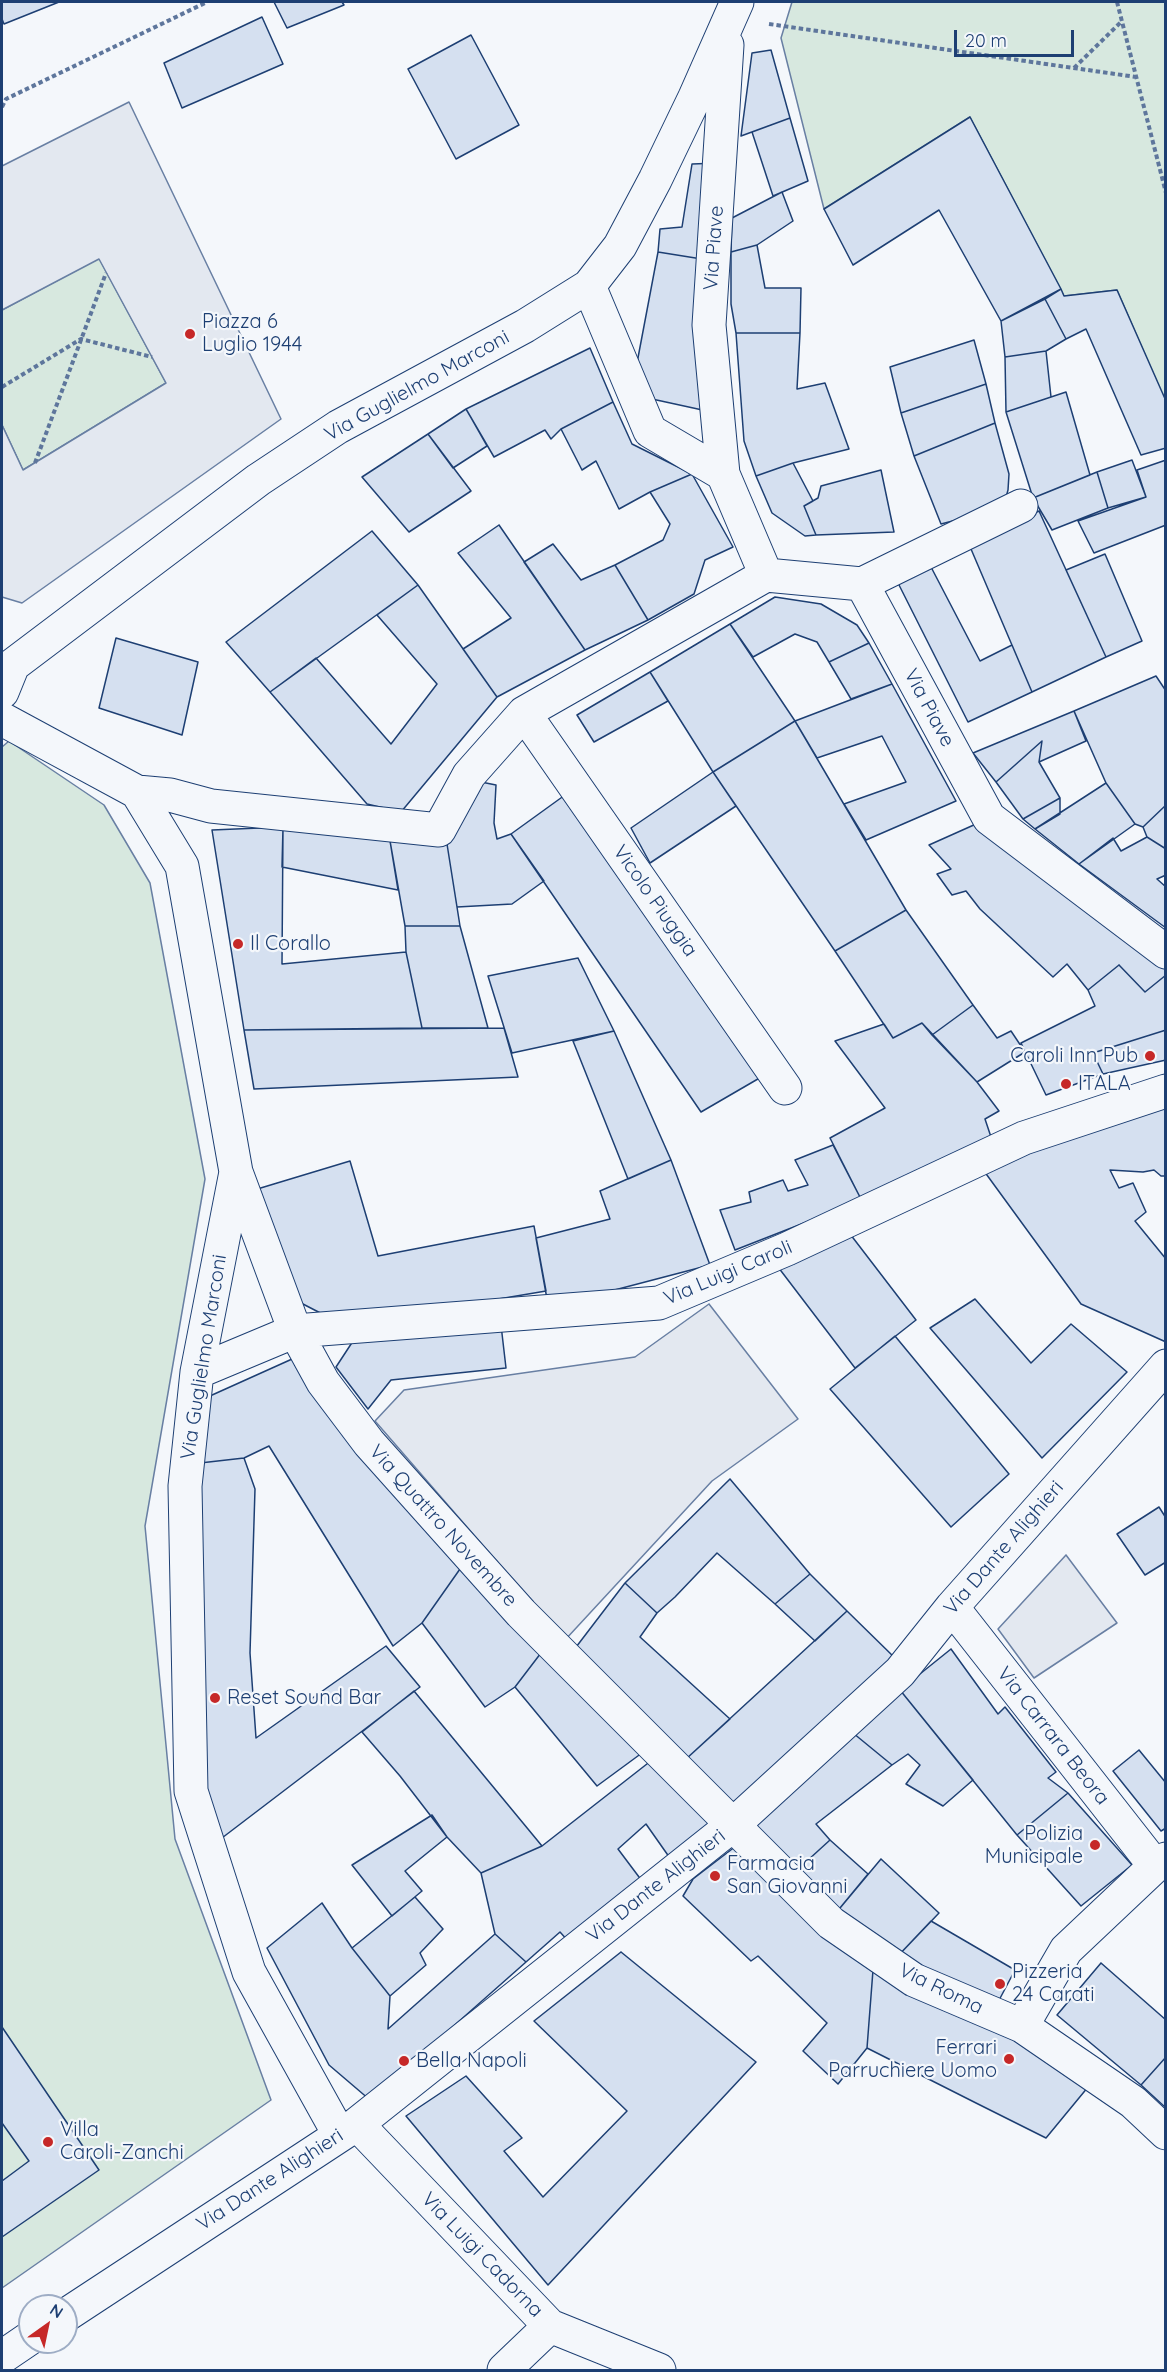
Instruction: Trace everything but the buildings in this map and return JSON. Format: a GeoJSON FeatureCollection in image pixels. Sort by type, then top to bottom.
{"type":"FeatureCollection","features":[{"type":"Feature","properties":{"kind":"street","name":"Via Piave"},"geometry":{"type":"LineString","coordinates":[[733,12],[709,326],[723,474],[766,575]]}},
{"type":"Feature","properties":{"kind":"street","name":"Via Guglielmo Marconi"},"geometry":{"type":"LineString","coordinates":[[2,692],[13,665],[258,480],[338,427],[525,326],[589,286],[620,246],[640,208],[690,108],[733,12]]}},
{"type":"Feature","properties":{"kind":"street"},"geometry":{"type":"LineString","coordinates":[[589,286],[650,431],[723,474]]}},
{"type":"Feature","properties":{"kind":"street"},"geometry":{"type":"LineString","coordinates":[[2,719],[137,792],[170,795],[211,806],[439,830],[469,775],[524,713],[766,575],[862,584],[1021,506]]}},
{"type":"Feature","properties":{"kind":"street","name":"Via Piave"},"geometry":{"type":"LineString","coordinates":[[862,584],[989,819],[1166,952]]}},
{"type":"Feature","properties":{"kind":"street","name":"Vicolo Piuggia"},"geometry":{"type":"LineString","coordinates":[[524,713],[785,1088]]}},
{"type":"Feature","properties":{"kind":"street","name":"Via Guglielmo Marconi"},"geometry":{"type":"LineString","coordinates":[[137,792],[182,866],[236,1172],[198,1372],[185,1486],[191,1791],[249,1972],[348,2129]]}},
{"type":"Feature","properties":{"kind":"street","name":"Via Luigi Caroli"},"geometry":{"type":"LineString","coordinates":[[198,1372],[295,1331],[659,1303],[787,1249],[1024,1138],[1166,1090]]}},
{"type":"Feature","properties":{"kind":"street","name":"Via Quattro Novembre"},"geometry":{"type":"LineString","coordinates":[[236,1172],[295,1331],[323,1382],[377,1452],[520,1613],[734,1824]]}},
{"type":"Feature","properties":{"kind":"street","name":"Via Dante Alighieri"},"geometry":{"type":"LineString","coordinates":[[78,2306],[348,2129],[734,1824],[900,1672],[952,1607],[1166,1366]]}},
{"type":"Feature","properties":{"kind":"street","name":"Via Carrara Beora"},"geometry":{"type":"LineString","coordinates":[[952,1607],[1160,1862],[1066,1950],[1022,2026]]}},
{"type":"Feature","properties":{"kind":"street","name":"Via Roma"},"geometry":{"type":"LineString","coordinates":[[734,1824],[831,1923],[914,1980],[1022,2026],[1133,2102],[1166,2133]]}},
{"type":"Feature","properties":{"kind":"street","name":"Via Luigi Cadorna"},"geometry":{"type":"LineString","coordinates":[[348,2129],[550,2326],[659,2370]]}},
{"type":"Feature","properties":{"kind":"street"},"geometry":{"type":"LineString","coordinates":[[504,2370],[550,2326]]}},
{"type":"Feature","properties":{"kind":"street"},"geometry":{"type":"LineString","coordinates":[[2,2357],[18,2346]]}},
{"type":"Feature","properties":{"kind":"path"},"geometry":{"type":"LineString","coordinates":[[2,107],[6,99],[207,2]]}},
{"type":"Feature","properties":{"kind":"path"},"geometry":{"type":"LineString","coordinates":[[1117,2],[1166,193]]}},
{"type":"Feature","properties":{"kind":"path"},"geometry":{"type":"LineString","coordinates":[[1074,68],[1122,21]]}},
{"type":"Feature","properties":{"kind":"path"},"geometry":{"type":"LineString","coordinates":[[766,23],[1137,77]]}},
{"type":"Feature","properties":{"kind":"path"},"geometry":{"type":"LineString","coordinates":[[35,463],[106,273]]}},
{"type":"Feature","properties":{"kind":"path"},"geometry":{"type":"LineString","coordinates":[[2,387],[81,339],[152,357]]}},
{"type":"Feature","properties":{"kind":"shaded area"},"geometry":{"type":"Polygon","coordinates":[[[792,2],[1165,2],[1165,401],[1117,290],[1064,296],[970,117],[824,209],[781,38],[792,2]]]}},
{"type":"Feature","properties":{"kind":"shaded area","name":"Piazza 6 Luglio 1944"},"geometry":{"type":"Polygon","coordinates":[[[129,102],[281,419],[22,603],[2,597],[2,425],[23,470],[166,383],[99,259],[2,310],[2,166],[129,102]]]}},
{"type":"Feature","properties":{"kind":"shaded area"},"geometry":{"type":"Polygon","coordinates":[[[99,258],[166,383],[23,470],[2,425],[2,310],[99,258]]]}},
{"type":"Feature","properties":{"kind":"shaded area"},"geometry":{"type":"Polygon","coordinates":[[[9,741],[104,805],[150,883],[205,1179],[145,1526],[175,1839],[271,2100],[2,2288],[2,747],[9,741]]]}},
{"type":"Feature","properties":{"kind":"shaded area"},"geometry":{"type":"Polygon","coordinates":[[[709,1304],[798,1419],[712,1481],[565,1640],[375,1421],[404,1390],[635,1357],[709,1304]]]}},
{"type":"Feature","properties":{"kind":"shaded area"},"geometry":{"type":"Polygon","coordinates":[[[1066,1555],[1117,1623],[1034,1678],[998,1629],[1066,1555]]]}},
{"type":"Feature","properties":{"kind":"place","name":"Piazza 6 Luglio 1944"},"geometry":{"type":"Point","coordinates":[190,334]}},
{"type":"Feature","properties":{"kind":"place","name":"Il Corallo"},"geometry":{"type":"Point","coordinates":[238,944]}},
{"type":"Feature","properties":{"kind":"place","name":"Caroli Inn Pub"},"geometry":{"type":"Point","coordinates":[1150,1056]}},
{"type":"Feature","properties":{"kind":"place","name":"ITALA"},"geometry":{"type":"Point","coordinates":[1066,1084]}},
{"type":"Feature","properties":{"kind":"place","name":"Reset Sound Bar"},"geometry":{"type":"Point","coordinates":[215,1698]}},
{"type":"Feature","properties":{"kind":"place","name":"Polizia Municipale"},"geometry":{"type":"Point","coordinates":[1095,1845]}},
{"type":"Feature","properties":{"kind":"place","name":"Farmacia San Giovanni"},"geometry":{"type":"Point","coordinates":[715,1876]}},
{"type":"Feature","properties":{"kind":"place","name":"Pizzeria 24 Carati"},"geometry":{"type":"Point","coordinates":[1000,1984]}},
{"type":"Feature","properties":{"kind":"place","name":"Ferrari Parruchiere Uomo"},"geometry":{"type":"Point","coordinates":[1009,2059]}},
{"type":"Feature","properties":{"kind":"place","name":"Bella Napoli"},"geometry":{"type":"Point","coordinates":[404,2061]}},
{"type":"Feature","properties":{"kind":"place","name":"Villa Caroli-Zanchi"},"geometry":{"type":"Point","coordinates":[48,2142]}}]}
